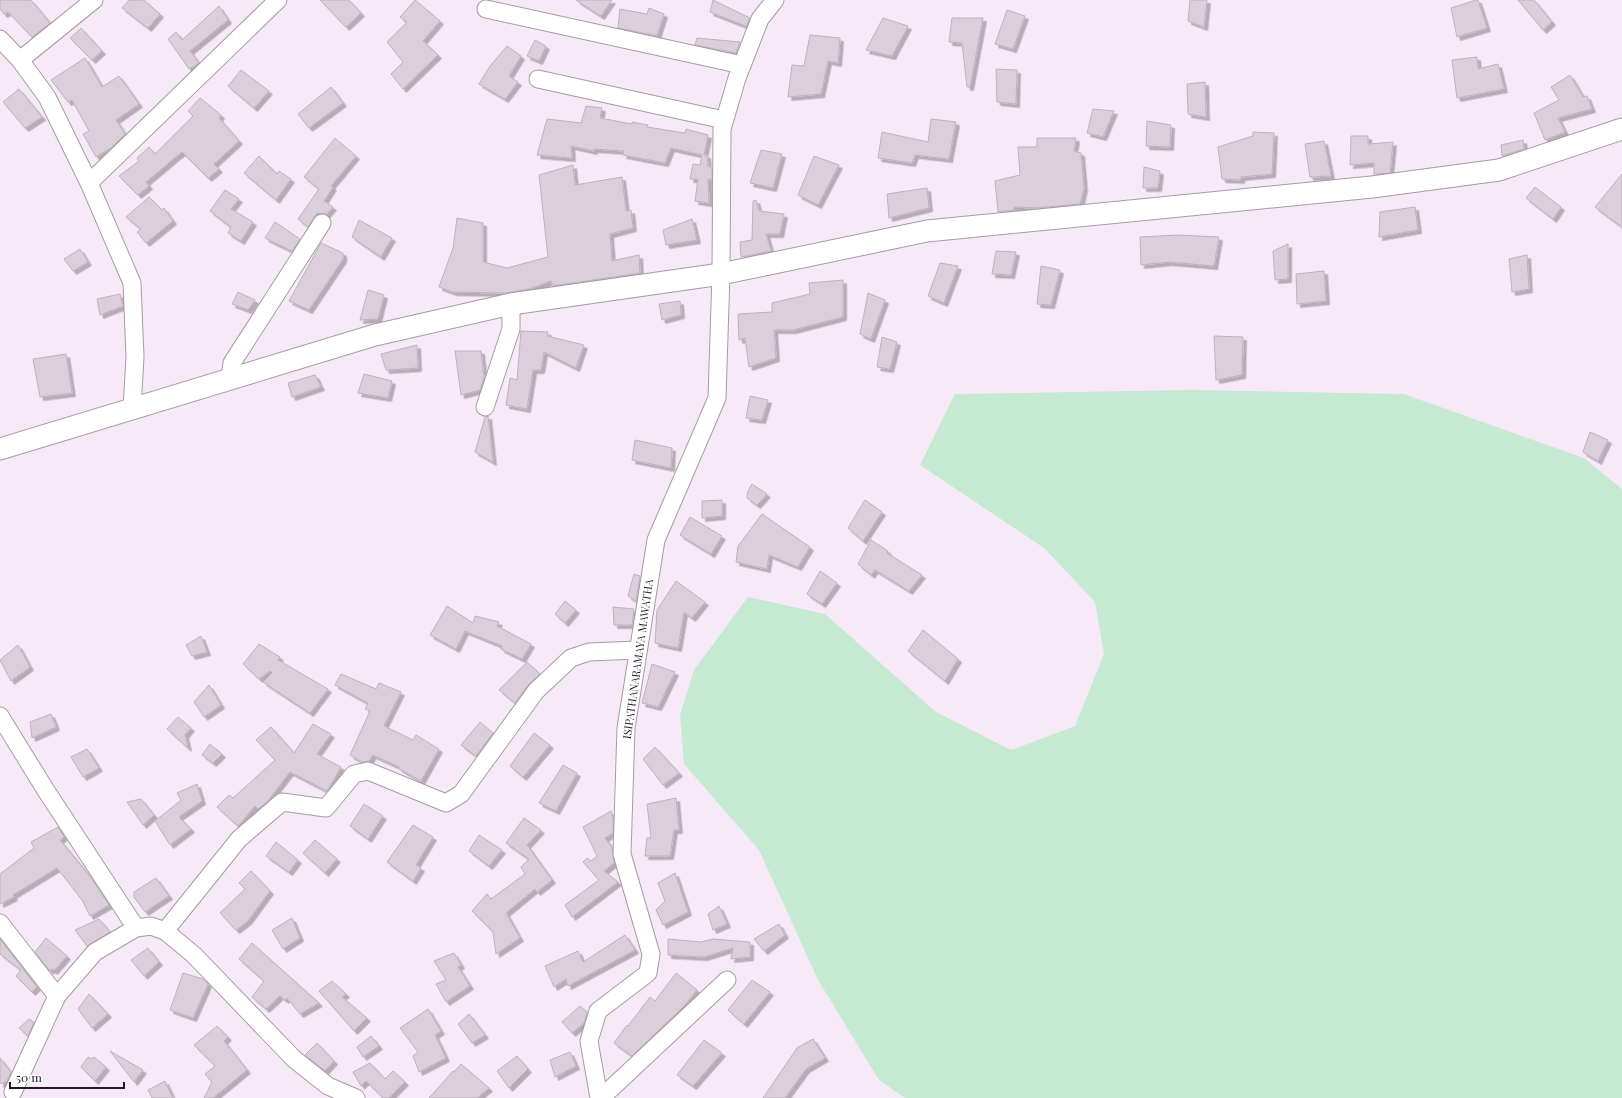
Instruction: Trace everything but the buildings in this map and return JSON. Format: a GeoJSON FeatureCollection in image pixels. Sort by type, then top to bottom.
{"type":"FeatureCollection","features":[{"type":"Feature","properties":{"kind":"street"},"geometry":{"type":"LineString","coordinates":[[20,60],[94,0]]}},
{"type":"Feature","properties":{"kind":"street"},"geometry":{"type":"LineString","coordinates":[[89,183],[278,0]]}},
{"type":"Feature","properties":{"kind":"street","name":"ISIPATHANARAMAYA MAWATHA"},"geometry":{"type":"LineString","coordinates":[[600,1098],[589,1041],[598,1011],[648,973],[651,954],[622,854],[626,728],[638,650],[656,540],[717,398],[722,274],[722,129],[742,66],[760,19],[774,0]]}},
{"type":"Feature","properties":{"kind":"street"},"geometry":{"type":"LineString","coordinates":[[486,9],[742,66]]}},
{"type":"Feature","properties":{"kind":"street"},"geometry":{"type":"LineString","coordinates":[[0,39],[20,60],[47,97],[89,183],[132,283],[135,357],[132,409]]}},
{"type":"Feature","properties":{"kind":"street"},"geometry":{"type":"LineString","coordinates":[[538,79],[724,120]]}},
{"type":"Feature","properties":{"kind":"street"},"geometry":{"type":"LineString","coordinates":[[0,449],[375,335],[511,304],[722,274],[927,231],[1372,187],[1499,170],[1622,129]]}},
{"type":"Feature","properties":{"kind":"street"},"geometry":{"type":"LineString","coordinates":[[230,379],[232,364],[322,223]]}},
{"type":"Feature","properties":{"kind":"street"},"geometry":{"type":"LineString","coordinates":[[485,407],[511,329],[511,304]]}},
{"type":"Feature","properties":{"kind":"street"},"geometry":{"type":"LineString","coordinates":[[165,931],[239,839],[282,802],[326,808],[354,774],[368,771],[446,803],[461,794],[536,691],[571,658],[589,652],[638,650]]}},
{"type":"Feature","properties":{"kind":"street"},"geometry":{"type":"LineString","coordinates":[[0,716],[44,789],[136,928]]}},
{"type":"Feature","properties":{"kind":"street"},"geometry":{"type":"LineString","coordinates":[[0,924],[57,996]]}},
{"type":"Feature","properties":{"kind":"street"},"geometry":{"type":"LineString","coordinates":[[13,1092],[57,996],[95,952],[136,928],[151,926],[165,931],[194,955],[294,1059],[328,1086],[356,1098]]}},
{"type":"Feature","properties":{"kind":"street"},"geometry":{"type":"LineString","coordinates":[[600,1098],[727,980]]}},
{"type":"Feature","properties":{"kind":"green space"},"geometry":{"type":"Polygon","coordinates":[[[1192,390],[1404,394],[1584,458],[1622,489],[1622,1098],[905,1098],[879,1080],[818,980],[759,850],[684,764],[680,715],[694,670],[748,597],[825,614],[936,712],[1011,750],[1075,726],[1104,654],[1095,602],[1044,548],[920,465],[955,394],[1192,390]]]}}]}
